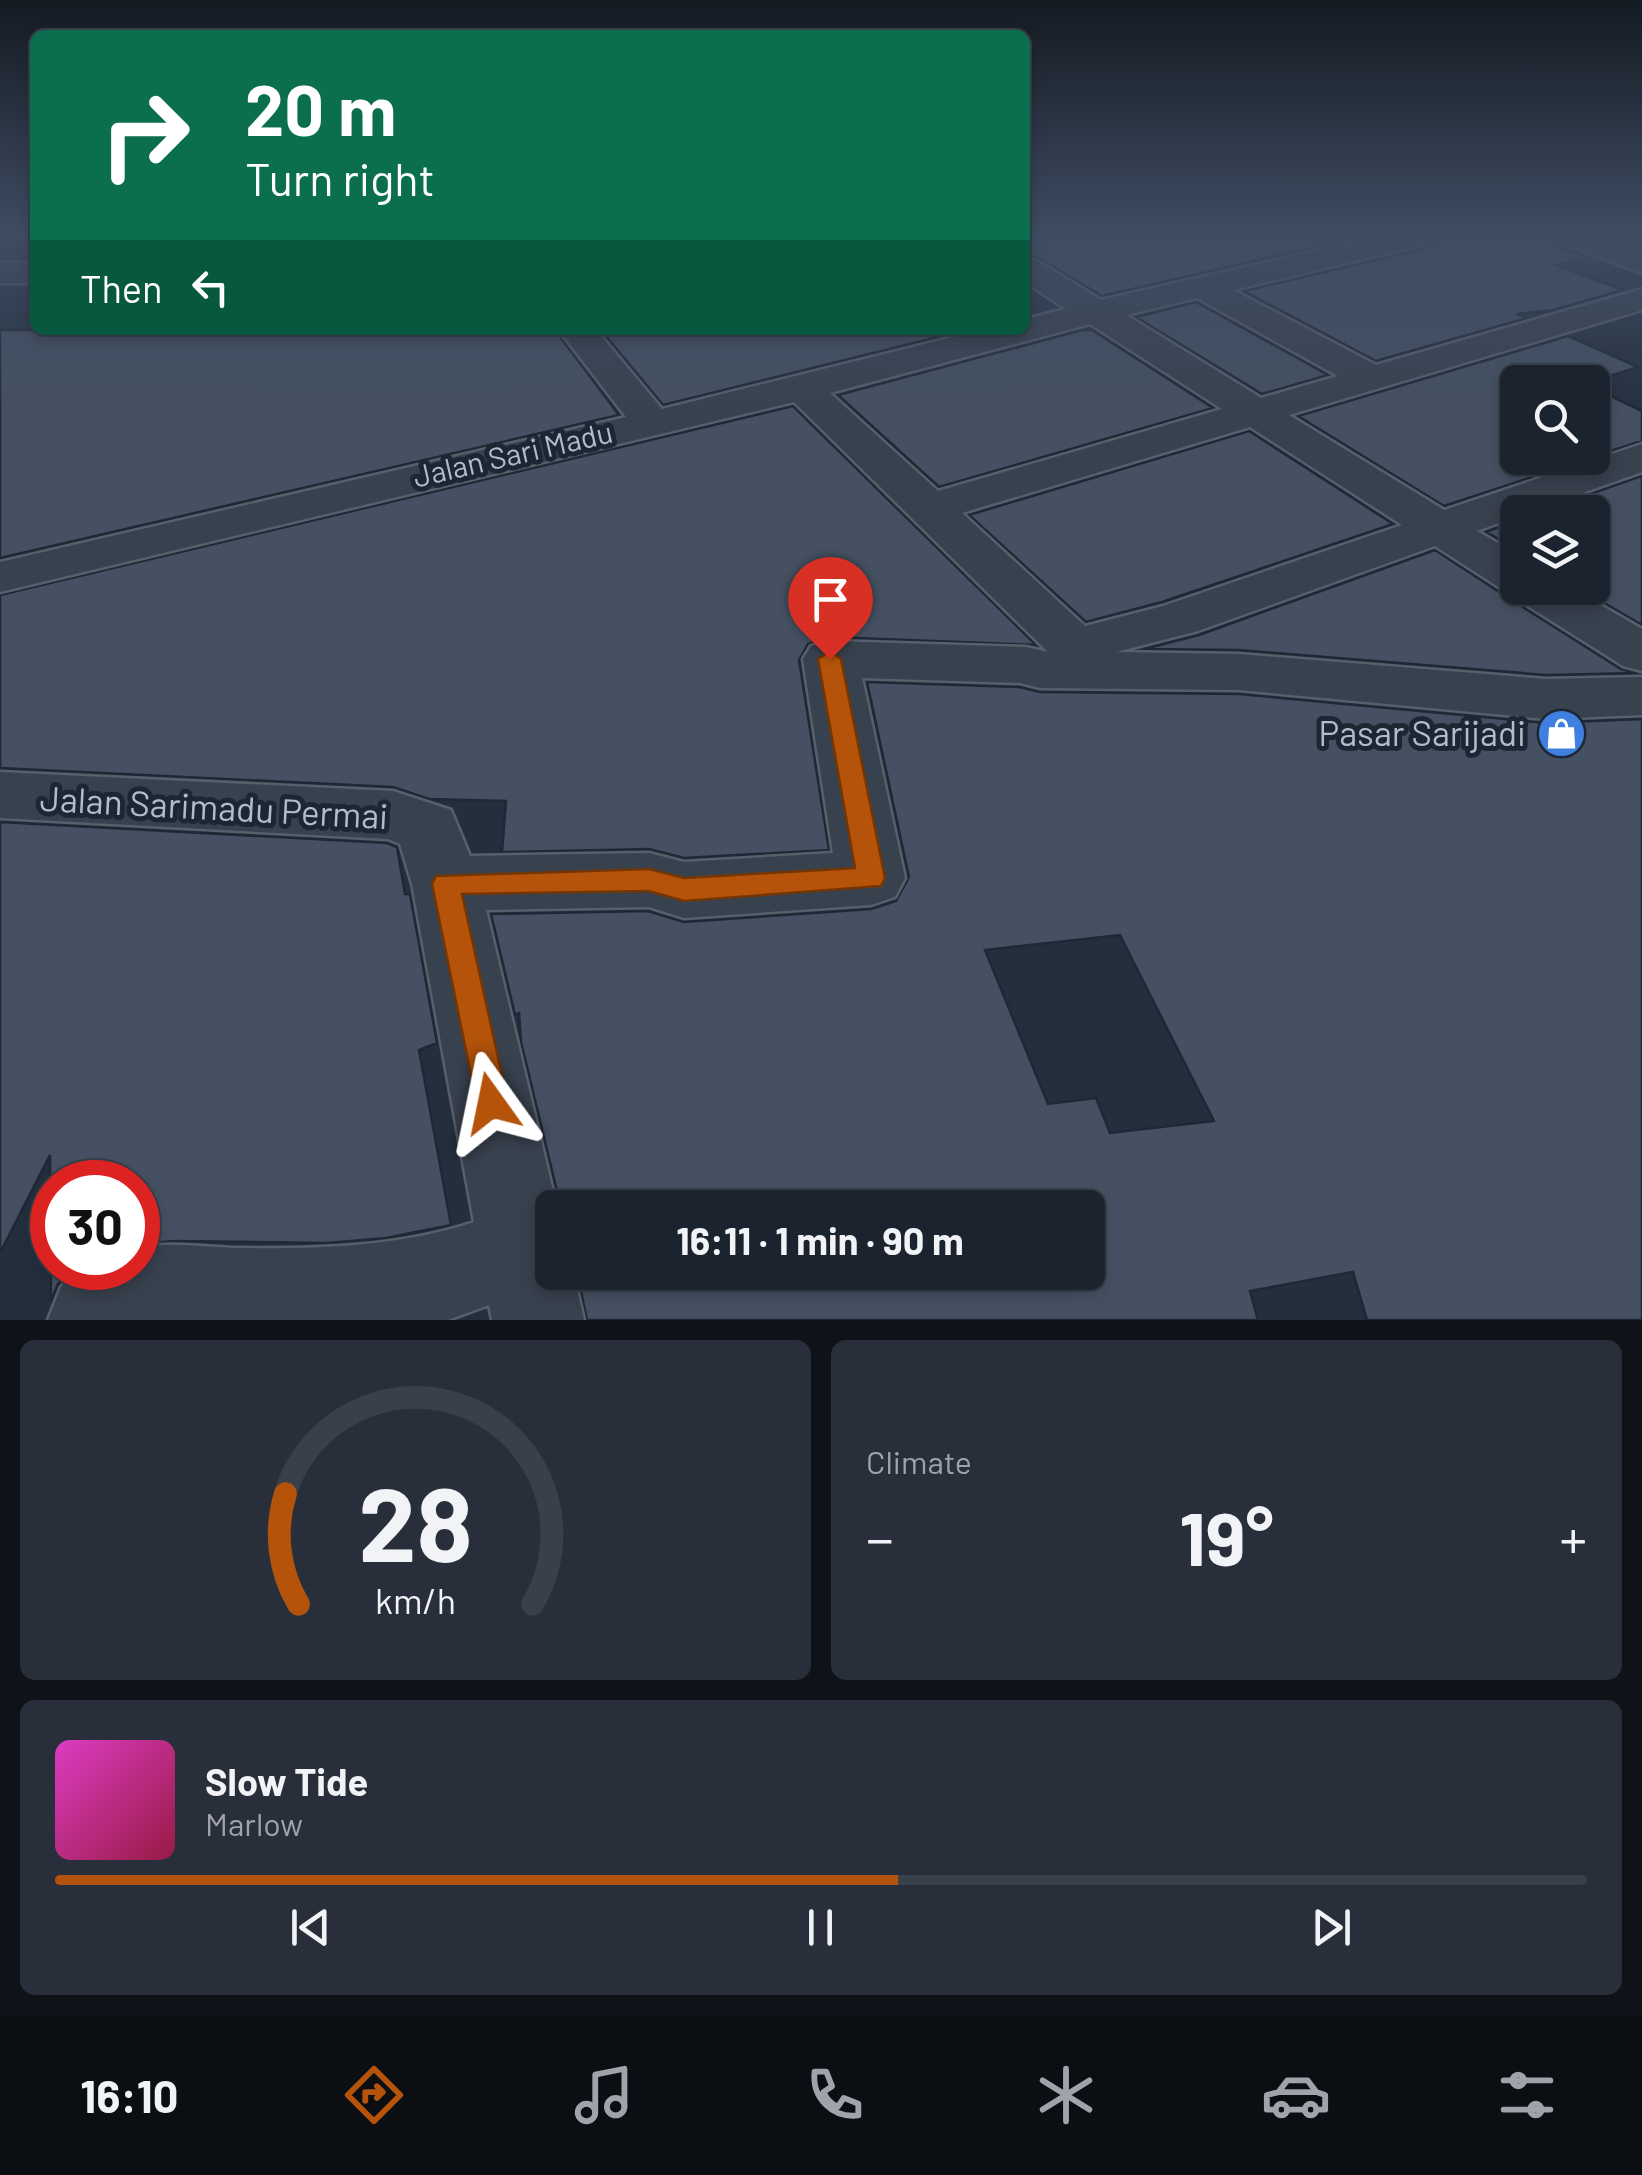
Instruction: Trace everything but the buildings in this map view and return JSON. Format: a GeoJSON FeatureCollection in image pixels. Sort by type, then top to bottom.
{"type":"FeatureCollection","features":[{"type":"Feature","properties":{"kind":"street"},"geometry":{"type":"LineString","coordinates":[[1070,297],[1500,565]]}},
{"type":"Feature","properties":{"kind":"street","name":"Jalan Sari Madu"},"geometry":{"type":"LineString","coordinates":[[1030,329],[1157,297]]}},
{"type":"Feature","properties":{"kind":"street"},"geometry":{"type":"LineString","coordinates":[[1220,297],[1372,378]]}},
{"type":"Feature","properties":{"kind":"street"},"geometry":{"type":"LineString","coordinates":[[929,508],[1642,299]]}},
{"type":"Feature","properties":{"kind":"street"},"geometry":{"type":"LineString","coordinates":[[581,335],[651,422]]}},
{"type":"Feature","properties":{"kind":"street","name":"Jalan Sari Madu"},"geometry":{"type":"LineString","coordinates":[[0,578],[802,388],[1006,335]]}},
{"type":"Feature","properties":{"kind":"street"},"geometry":{"type":"LineString","coordinates":[[802,388],[1074,646],[1143,630],[1642,457]]}},
{"type":"Feature","properties":{"kind":"street"},"geometry":{"type":"LineString","coordinates":[[1563,605],[1642,653]]}},
{"type":"Feature","properties":{"kind":"street"},"geometry":{"type":"LineString","coordinates":[[94,1320],[114,1298],[158,1289],[238,1293],[359,1290],[440,1278],[530,1285],[446,884],[649,880],[684,890],[871,878],[830,659],[1026,664],[1040,670],[1239,672],[1546,699],[1642,696]]}},
{"type":"Feature","properties":{"kind":"street","name":"Jalan Sarimadu Permai"},"geometry":{"type":"LineString","coordinates":[[0,795],[392,815],[428,828],[446,884]]}},
{"type":"Feature","properties":{"kind":"place","name":"Pasar Sarijadi"},"geometry":{"type":"Point","coordinates":[1561,734]}},
{"type":"Feature","properties":{"kind":"route"},"geometry":{"type":"LineString","coordinates":[[491,1103],[446,884],[649,880],[684,890],[871,878],[830,659]]}}]}
